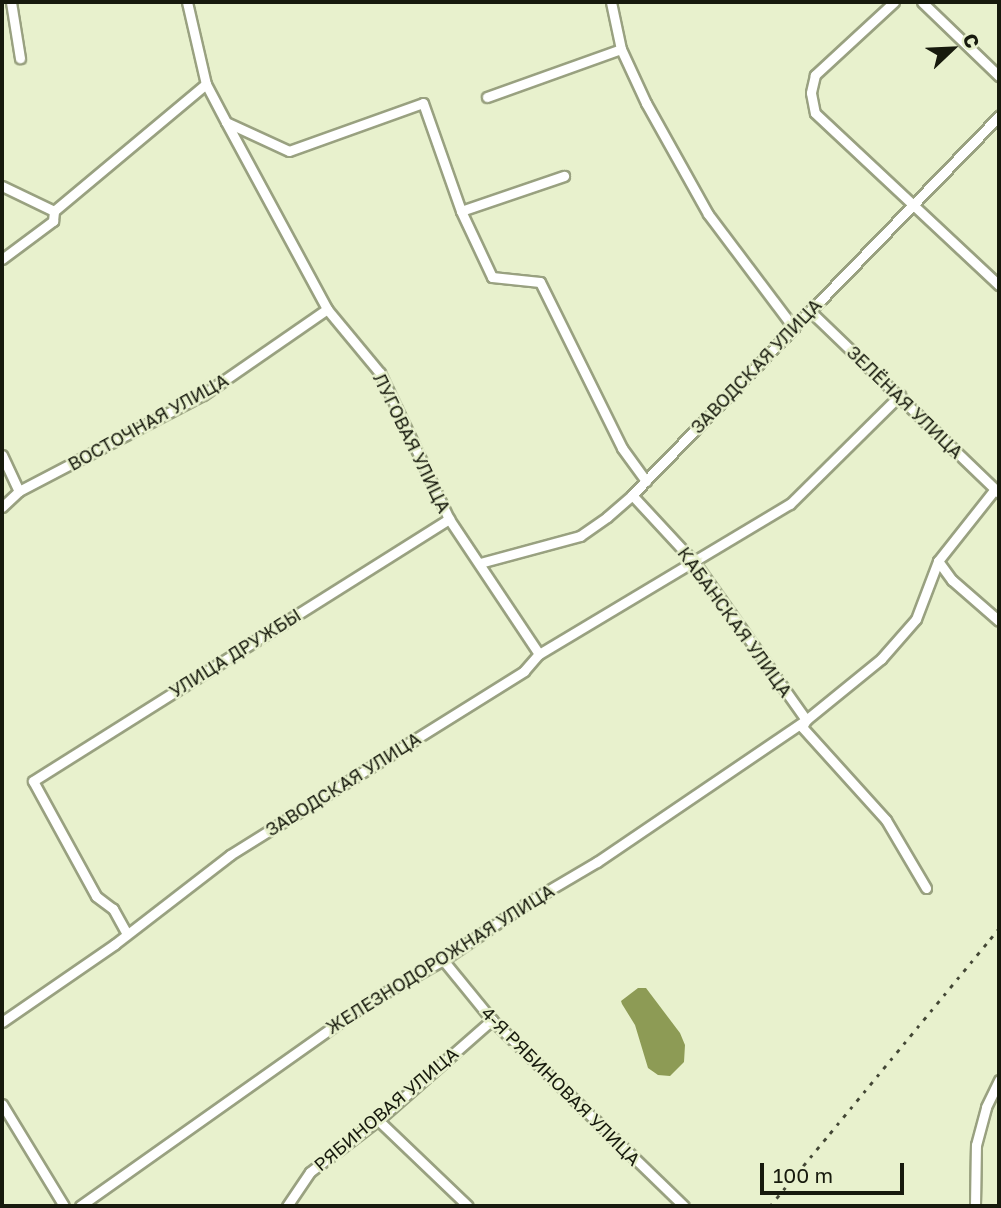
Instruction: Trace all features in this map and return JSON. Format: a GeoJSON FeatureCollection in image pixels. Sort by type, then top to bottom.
{"type":"FeatureCollection","features":[{"type":"Feature","properties":{"kind":"street"},"geometry":{"type":"LineString","coordinates":[[11,2],[20,58]]}},
{"type":"Feature","properties":{"kind":"street","name":"ЛУГОВАЯ УЛИЦА"},"geometry":{"type":"LineString","coordinates":[[187,2],[206,84],[327,309],[380,373],[449,519],[539,653]]}},
{"type":"Feature","properties":{"kind":"street"},"geometry":{"type":"LineString","coordinates":[[611,2],[621,49],[646,103],[708,215],[793,327]]}},
{"type":"Feature","properties":{"kind":"street"},"geometry":{"type":"LineString","coordinates":[[894,2],[815,75],[811,93],[815,113],[999,285]]}},
{"type":"Feature","properties":{"kind":"street"},"geometry":{"type":"LineString","coordinates":[[922,2],[999,76]]}},
{"type":"Feature","properties":{"kind":"street"},"geometry":{"type":"LineString","coordinates":[[487,97],[621,49]]}},
{"type":"Feature","properties":{"kind":"street"},"geometry":{"type":"LineString","coordinates":[[2,259],[52,221],[54,211],[206,84]]}},
{"type":"Feature","properties":{"kind":"street"},"geometry":{"type":"LineString","coordinates":[[226,122],[289,151],[424,103],[461,211],[492,278],[541,282],[622,448],[646,481]]}},
{"type":"Feature","properties":{"kind":"street","name":"ЗАВОДСКАЯ УЛИЦА"},"geometry":{"type":"LineString","coordinates":[[480,563],[580,536],[632,495],[999,116]]}},
{"type":"Feature","properties":{"kind":"street"},"geometry":{"type":"LineString","coordinates":[[461,211],[564,176]]}},
{"type":"Feature","properties":{"kind":"street"},"geometry":{"type":"LineString","coordinates":[[2,186],[54,211]]}},
{"type":"Feature","properties":{"kind":"street","name":"ВОСТОЧНАЯ УЛИЦА"},"geometry":{"type":"LineString","coordinates":[[2,507],[19,491],[203,396],[327,309]]}},
{"type":"Feature","properties":{"kind":"street","name":"ЗЕЛЁНАЯ УЛИЦА"},"geometry":{"type":"LineString","coordinates":[[810,311],[997,491]]}},
{"type":"Feature","properties":{"kind":"street","name":"ЗАВОДСКАЯ УЛИЦА"},"geometry":{"type":"LineString","coordinates":[[2,1023],[127,934],[230,855],[524,671],[539,653],[695,563],[790,504],[900,395]]}},
{"type":"Feature","properties":{"kind":"street"},"geometry":{"type":"LineString","coordinates":[[2,455],[19,491]]}},
{"type":"Feature","properties":{"kind":"street"},"geometry":{"type":"LineString","coordinates":[[806,720],[881,659],[916,619],[938,561],[997,491]]}},
{"type":"Feature","properties":{"kind":"street","name":"КАБАНСКАЯ УЛИЦА"},"geometry":{"type":"LineString","coordinates":[[632,495],[695,563],[806,720],[802,727],[886,820],[926,888]]}},
{"type":"Feature","properties":{"kind":"street","name":"УЛИЦА ДРУЖБЫ"},"geometry":{"type":"LineString","coordinates":[[127,934],[113,909],[96,896],[33,781],[449,519]]}},
{"type":"Feature","properties":{"kind":"street"},"geometry":{"type":"LineString","coordinates":[[938,561],[952,580],[999,621]]}},
{"type":"Feature","properties":{"kind":"street","name":"ЖЕЛЕЗНОДОРОЖНАЯ УЛИЦА"},"geometry":{"type":"LineString","coordinates":[[80,1206],[365,1004],[443,960],[527,903],[597,862],[806,720]]}},
{"type":"Feature","properties":{"kind":"street","name":"4-Я РЯБИНОВАЯ УЛИЦА"},"geometry":{"type":"LineString","coordinates":[[443,960],[492,1020],[684,1206]]}},
{"type":"Feature","properties":{"kind":"street","name":"РЯБИНОВАЯ УЛИЦА"},"geometry":{"type":"LineString","coordinates":[[287,1206],[310,1172],[378,1120],[492,1020]]}},
{"type":"Feature","properties":{"kind":"street"},"geometry":{"type":"LineString","coordinates":[[975,1206],[976,1145],[986,1107],[999,1080]]}},
{"type":"Feature","properties":{"kind":"street"},"geometry":{"type":"LineString","coordinates":[[2,1104],[64,1206]]}},
{"type":"Feature","properties":{"kind":"street"},"geometry":{"type":"LineString","coordinates":[[378,1120],[468,1206]]}},
{"type":"Feature","properties":{"kind":"shaded area"},"geometry":{"type":"Polygon","coordinates":[[[638,988],[646,988],[680,1033],[685,1045],[684,1062],[670,1076],[658,1075],[648,1068],[635,1025],[622,1004],[621,1001],[638,988]]]}},
{"type":"Feature","properties":{"kind":"railway"},"geometry":{"type":"LineString","coordinates":[[770,1206],[999,928]]}}]}
